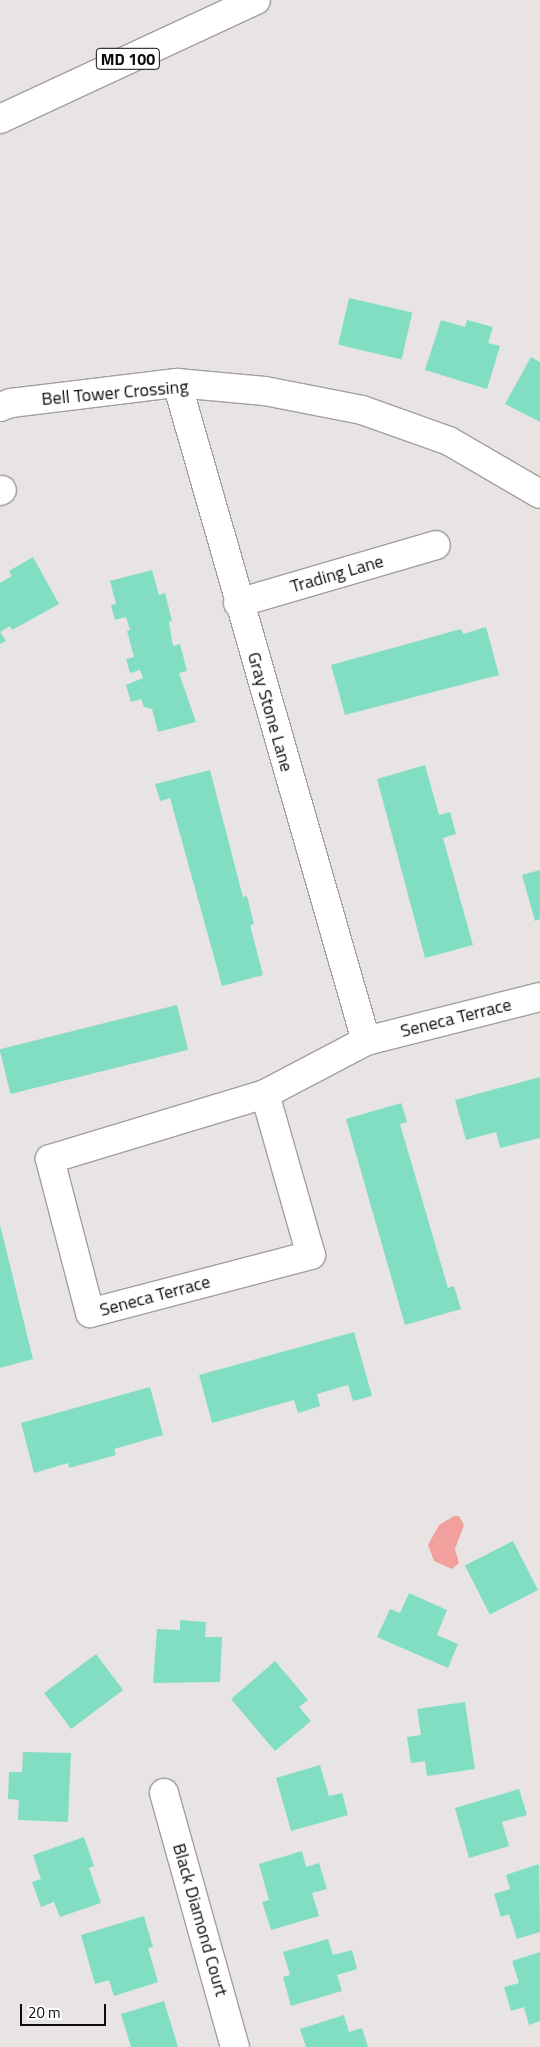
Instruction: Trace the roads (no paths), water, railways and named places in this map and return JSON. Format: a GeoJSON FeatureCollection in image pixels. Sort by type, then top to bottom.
{"type":"FeatureCollection","features":[{"type":"Feature","properties":{"kind":"main road","name":"MD 100"},"geometry":{"type":"LineString","coordinates":[[0,118],[256,0]]}},
{"type":"Feature","properties":{"kind":"main road","name":"Bell Tower Crossing"},"geometry":{"type":"LineString","coordinates":[[0,407],[11,403],[177,383],[265,391],[362,410],[449,441],[540,494]]}},
{"type":"Feature","properties":{"kind":"main road","name":"Gray Stone Lane"},"geometry":{"type":"LineString","coordinates":[[177,383],[238,603],[366,1041]]}},
{"type":"Feature","properties":{"kind":"main road","name":"Trading Lane"},"geometry":{"type":"LineString","coordinates":[[238,603],[436,545]]}},
{"type":"Feature","properties":{"kind":"main road","name":"Seneca Terrace"},"geometry":{"type":"LineString","coordinates":[[265,1094],[311,1255],[90,1313],[50,1159],[265,1094],[366,1041],[540,997]]}},
{"type":"Feature","properties":{"kind":"main road","name":"Black Diamond Court"},"geometry":{"type":"LineString","coordinates":[[164,1793],[235,2047]]}}]}
